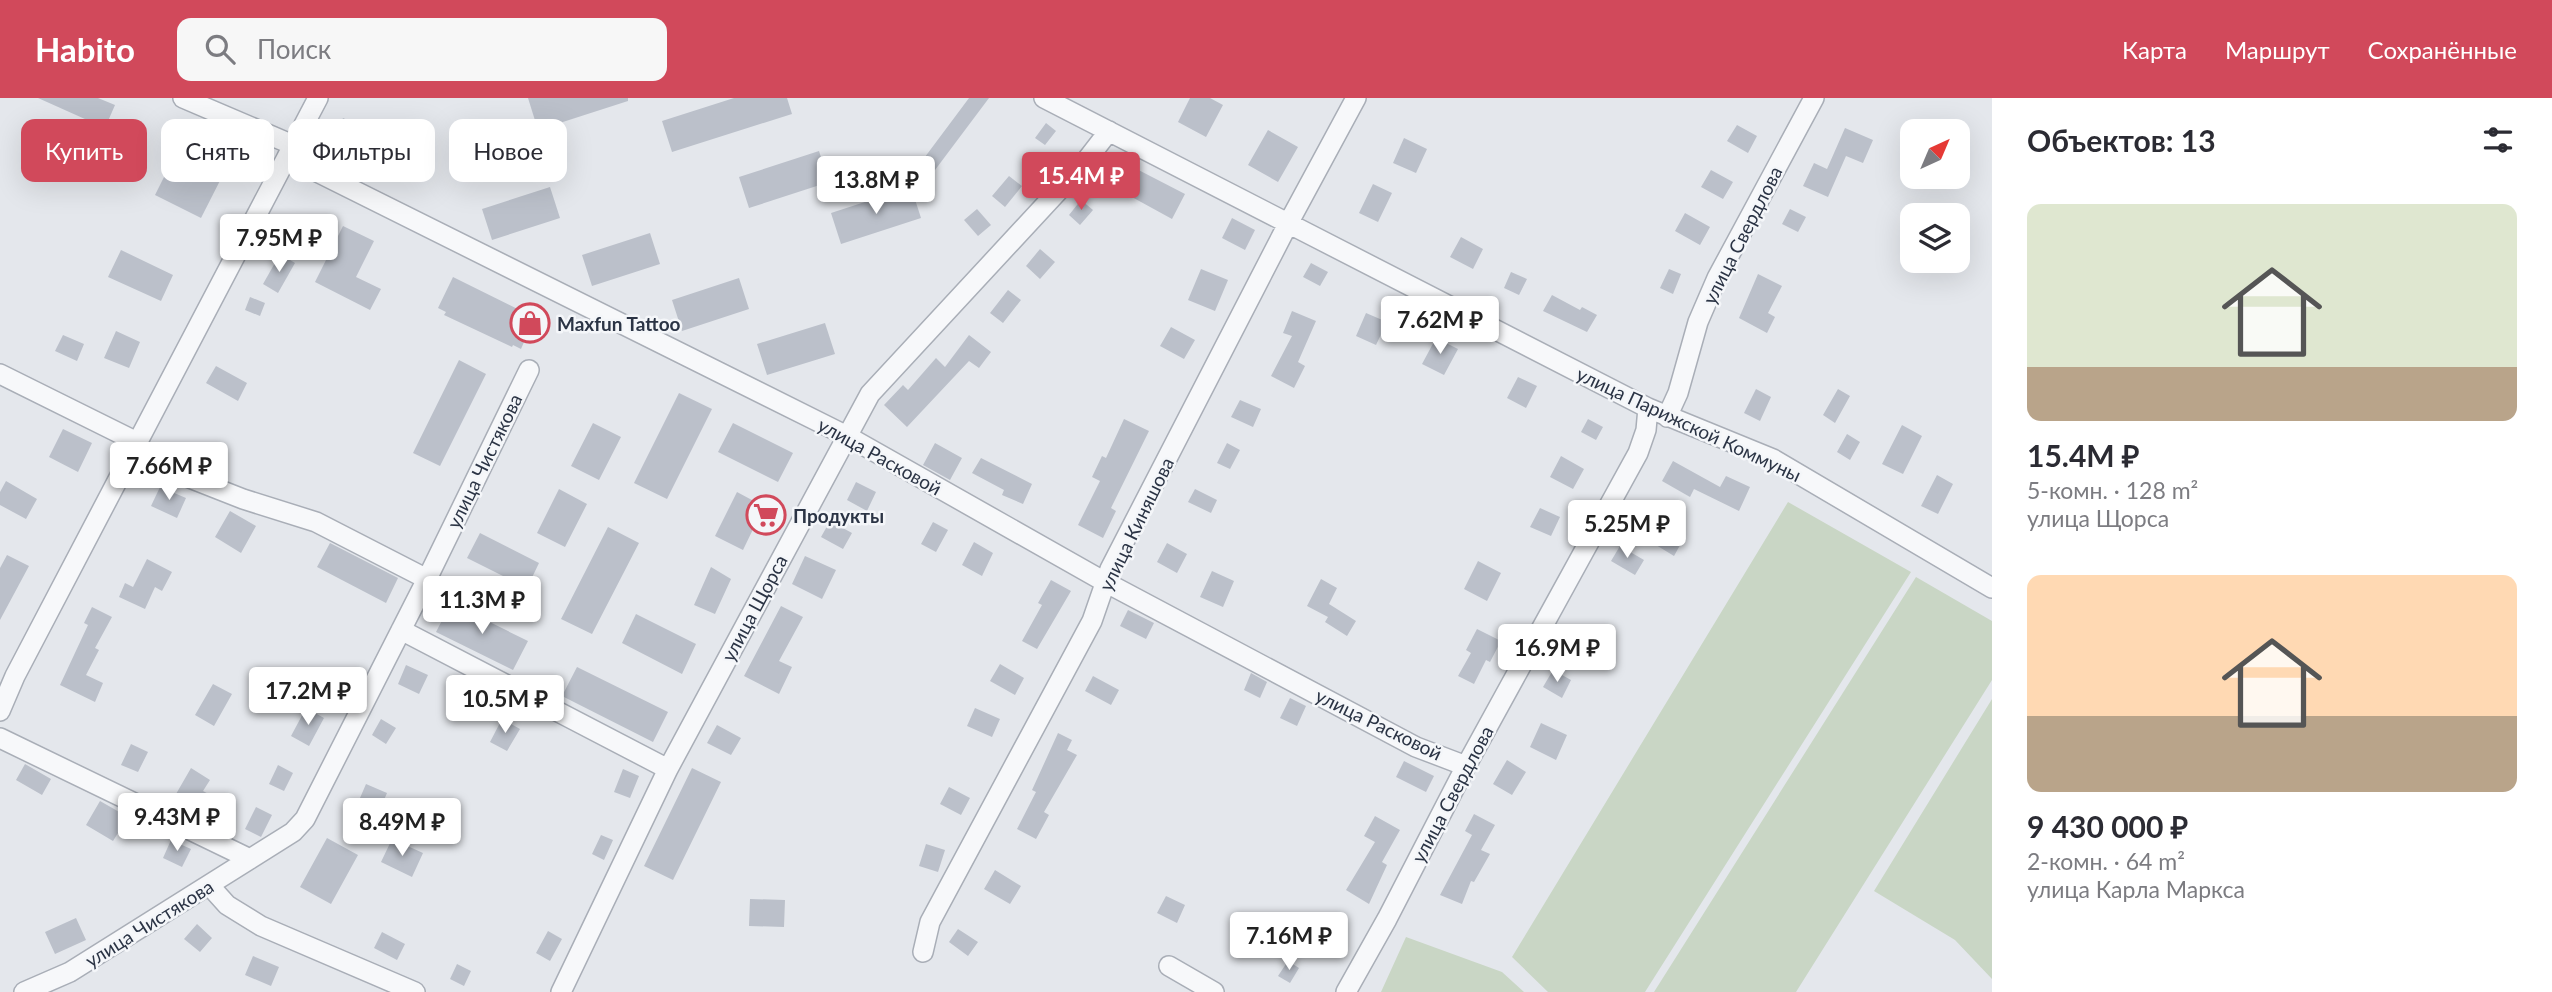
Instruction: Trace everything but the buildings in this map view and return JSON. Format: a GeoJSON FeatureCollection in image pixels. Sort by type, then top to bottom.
{"type":"FeatureCollection","features":[{"type":"Feature","properties":{"kind":"street","name":"улица Расковой"},"geometry":{"type":"LineString","coordinates":[[183,98],[288,150]]}},
{"type":"Feature","properties":{"kind":"street"},"geometry":{"type":"LineString","coordinates":[[307,119],[318,98]]}},
{"type":"Feature","properties":{"kind":"street","name":"улица Парижской Коммуны"},"geometry":{"type":"LineString","coordinates":[[1044,98],[1648,408],[1773,459],[1992,588]]}},
{"type":"Feature","properties":{"kind":"street","name":"улица Киняшова"},"geometry":{"type":"LineString","coordinates":[[923,952],[930,922],[1092,621],[1105,582],[1289,222],[1356,98]]}},
{"type":"Feature","properties":{"kind":"street","name":"улица Свердлова"},"geometry":{"type":"LineString","coordinates":[[1667,417],[1678,393],[1698,322],[1717,278],[1814,98]]}},
{"type":"Feature","properties":{"kind":"street","name":"улица Щорса"},"geometry":{"type":"LineString","coordinates":[[561,992],[668,769],[870,394],[1085,162],[1109,131]]}},
{"type":"Feature","properties":{"kind":"street"},"geometry":{"type":"LineString","coordinates":[[0,711],[15,676],[288,155]]}},
{"type":"Feature","properties":{"kind":"street","name":"улица Расковой"},"geometry":{"type":"LineString","coordinates":[[351,182],[847,436],[1105,582],[1416,747],[1466,766]]}},
{"type":"Feature","properties":{"kind":"street","name":"улица Чистякова"},"geometry":{"type":"LineString","coordinates":[[24,992],[70,972],[293,832],[305,819],[529,370]]}},
{"type":"Feature","properties":{"kind":"street"},"geometry":{"type":"LineString","coordinates":[[0,374],[134,449],[243,499],[316,522],[427,579]]}},
{"type":"Feature","properties":{"kind":"street","name":"улица Свердлова"},"geometry":{"type":"LineString","coordinates":[[1346,992],[1637,453],[1646,430],[1648,408]]}},
{"type":"Feature","properties":{"kind":"street"},"geometry":{"type":"LineString","coordinates":[[401,630],[668,769]]}},
{"type":"Feature","properties":{"kind":"street"},"geometry":{"type":"LineString","coordinates":[[0,738],[250,859]]}},
{"type":"Feature","properties":{"kind":"street"},"geometry":{"type":"LineString","coordinates":[[209,885],[227,905],[261,926],[415,992]]}},
{"type":"Feature","properties":{"kind":"street"},"geometry":{"type":"LineString","coordinates":[[1169,966],[1214,992]]}},
{"type":"Feature","properties":{"kind":"green space"},"geometry":{"type":"Polygon","coordinates":[[[1788,502],[1911,572],[1645,992],[1548,992],[1512,957],[1788,502]]]}},
{"type":"Feature","properties":{"kind":"green space"},"geometry":{"type":"Polygon","coordinates":[[[1916,577],[1992,621],[1992,680],[1796,992],[1654,992],[1916,577]]]}},
{"type":"Feature","properties":{"kind":"green space"},"geometry":{"type":"Polygon","coordinates":[[[1992,699],[1992,979],[1955,940],[1874,891],[1992,699]]]}},
{"type":"Feature","properties":{"kind":"green space"},"geometry":{"type":"Polygon","coordinates":[[[1406,937],[1502,972],[1524,992],[1381,992],[1406,937]]]}},
{"type":"Feature","properties":{"kind":"place","name":"Maxfun Tattoo"},"geometry":{"type":"Point","coordinates":[530,323]}},
{"type":"Feature","properties":{"kind":"place","name":"Продукты"},"geometry":{"type":"Point","coordinates":[766,515]}}]}
